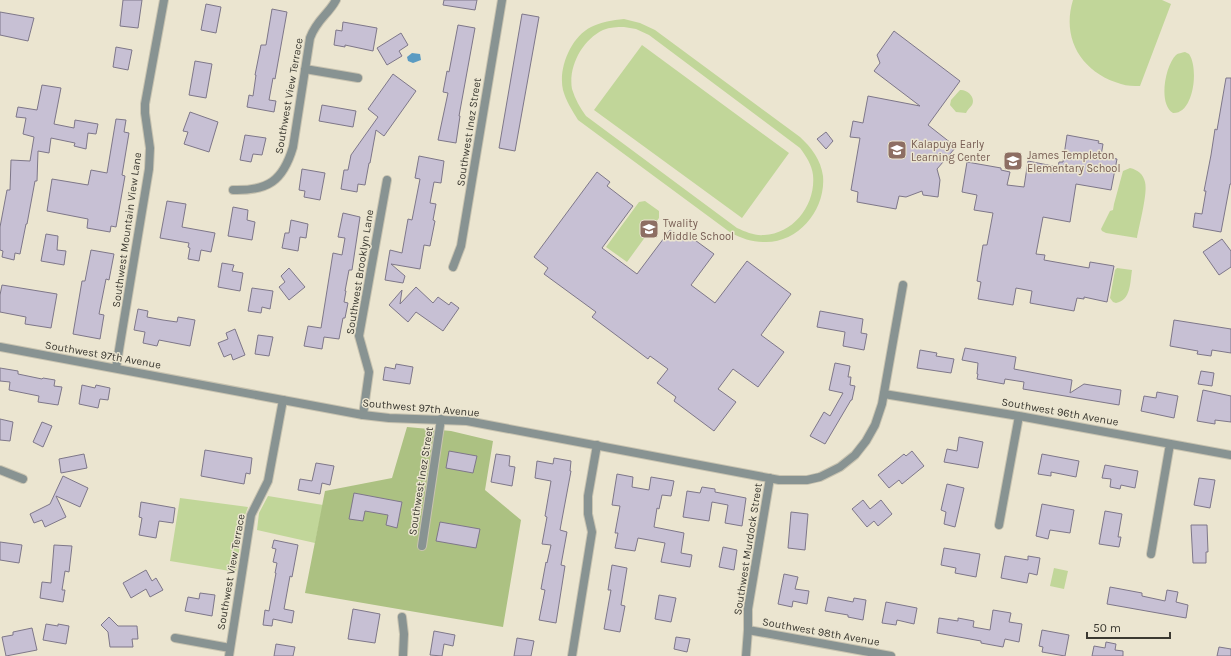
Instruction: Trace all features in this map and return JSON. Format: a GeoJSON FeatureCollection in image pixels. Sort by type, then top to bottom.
{"type":"FeatureCollection","features":[{"type":"Feature","properties":{"kind":"street","name":"Southwest Mountain View Lane"},"geometry":{"type":"LineString","coordinates":[[116,368],[149,169],[150,148],[144,113],[164,0]]}},
{"type":"Feature","properties":{"kind":"street","name":"Southwest View Terrace"},"geometry":{"type":"LineString","coordinates":[[233,190],[261,188],[276,178],[289,161],[293,147],[310,38],[313,29],[336,0]]}},
{"type":"Feature","properties":{"kind":"street","name":"Southwest Inez Street"},"geometry":{"type":"LineString","coordinates":[[453,267],[461,246],[502,0]]}},
{"type":"Feature","properties":{"kind":"street"},"geometry":{"type":"LineString","coordinates":[[305,69],[358,78]]}},
{"type":"Feature","properties":{"kind":"street","name":"Southwest Brooklyn Lane"},"geometry":{"type":"LineString","coordinates":[[363,415],[369,372],[359,336],[387,180]]}},
{"type":"Feature","properties":{"kind":"street","name":"Southwest Murdock Street"},"geometry":{"type":"LineString","coordinates":[[746,656],[748,609],[770,478],[779,480],[807,480],[820,477],[840,467],[855,455],[871,434],[879,416],[884,394],[903,285]]}},
{"type":"Feature","properties":{"kind":"street","name":"Southwest 97th Avenue"},"geometry":{"type":"LineString","coordinates":[[0,347],[363,415],[389,418],[441,419],[474,422],[770,478]]}},
{"type":"Feature","properties":{"kind":"street","name":"Southwest 96th Avenue"},"geometry":{"type":"LineString","coordinates":[[884,394],[1018,416],[1231,455]]}},
{"type":"Feature","properties":{"kind":"street","name":"Southwest View Terrace"},"geometry":{"type":"LineString","coordinates":[[229,652],[251,515],[268,480],[283,400]]}},
{"type":"Feature","properties":{"kind":"street"},"geometry":{"type":"LineString","coordinates":[[1000,525],[1018,416]]}},
{"type":"Feature","properties":{"kind":"street","name":"Southwest Inez Street"},"geometry":{"type":"LineString","coordinates":[[422,546],[441,419]]}},
{"type":"Feature","properties":{"kind":"street"},"geometry":{"type":"LineString","coordinates":[[1151,554],[1170,444]]}},
{"type":"Feature","properties":{"kind":"street"},"geometry":{"type":"LineString","coordinates":[[572,656],[592,532],[588,514],[588,496],[597,446]]}},
{"type":"Feature","properties":{"kind":"street"},"geometry":{"type":"LineString","coordinates":[[0,470],[23,479]]}},
{"type":"Feature","properties":{"kind":"street"},"geometry":{"type":"LineString","coordinates":[[402,617],[404,634],[403,656]]}},
{"type":"Feature","properties":{"kind":"street","name":"Southwest 98th Avenue"},"geometry":{"type":"LineString","coordinates":[[748,630],[891,656]]}},
{"type":"Feature","properties":{"kind":"street"},"geometry":{"type":"LineString","coordinates":[[175,638],[229,652]]}},
{"type":"Feature","properties":{"kind":"green space"},"geometry":{"type":"Polygon","coordinates":[[[1073,0],[1162,0],[1171,4],[1140,86],[1123,85],[1107,79],[1095,72],[1086,63],[1078,52],[1073,41],[1070,28],[1070,14],[1073,0]]]}},
{"type":"Feature","properties":{"kind":"green space"},"geometry":{"type":"Polygon","coordinates":[[[624,19],[640,23],[655,30],[800,137],[808,145],[815,154],[822,170],[823,189],[815,212],[798,231],[788,237],[776,241],[763,242],[739,237],[731,233],[578,120],[567,102],[563,90],[562,72],[568,54],[577,38],[591,27],[624,19]],[[619,27],[603,30],[589,40],[578,55],[572,72],[572,89],[586,116],[737,228],[754,234],[764,235],[785,229],[793,223],[801,216],[807,206],[813,186],[813,175],[811,168],[800,148],[649,35],[636,29],[619,27]]]}},
{"type":"Feature","properties":{"kind":"green space"},"geometry":{"type":"Polygon","coordinates":[[[642,45],[789,153],[742,218],[594,110],[642,45]]]}},
{"type":"Feature","properties":{"kind":"green space"},"geometry":{"type":"Polygon","coordinates":[[[1185,52],[1189,54],[1194,69],[1193,89],[1186,106],[1180,111],[1173,113],[1168,108],[1164,94],[1166,76],[1172,60],[1179,53],[1185,52]]]}},
{"type":"Feature","properties":{"kind":"green space"},"geometry":{"type":"Polygon","coordinates":[[[960,90],[968,92],[973,99],[972,105],[966,113],[956,112],[950,105],[951,100],[960,90]]]}},
{"type":"Feature","properties":{"kind":"green space"},"geometry":{"type":"Polygon","coordinates":[[[1130,168],[1138,171],[1144,179],[1146,187],[1137,238],[1106,233],[1101,229],[1110,211],[1113,210],[1123,171],[1130,168]]]}},
{"type":"Feature","properties":{"kind":"green space"},"geometry":{"type":"Polygon","coordinates":[[[645,201],[659,211],[659,218],[627,262],[606,247],[639,202],[645,201]]]}},
{"type":"Feature","properties":{"kind":"green space"},"geometry":{"type":"Polygon","coordinates":[[[1117,268],[1132,270],[1127,295],[1121,301],[1116,303],[1110,298],[1115,270],[1117,268]]]}},
{"type":"Feature","properties":{"kind":"green space"},"geometry":{"type":"Polygon","coordinates":[[[407,427],[451,431],[493,441],[485,490],[521,520],[503,627],[305,593],[325,491],[392,478],[407,427]]]}},
{"type":"Feature","properties":{"kind":"green space"},"geometry":{"type":"Polygon","coordinates":[[[268,496],[323,505],[315,543],[257,530],[259,513],[268,496]]]}},
{"type":"Feature","properties":{"kind":"green space"},"geometry":{"type":"Polygon","coordinates":[[[180,498],[248,507],[244,518],[236,572],[170,561],[180,498]]]}},
{"type":"Feature","properties":{"kind":"green space"},"geometry":{"type":"Polygon","coordinates":[[[1054,568],[1068,571],[1064,589],[1050,586],[1054,568]]]}},
{"type":"Feature","properties":{"kind":"water"},"geometry":{"type":"Polygon","coordinates":[[[412,53],[420,54],[421,60],[413,63],[408,61],[407,57],[412,53]]]}},
{"type":"Feature","properties":{"kind":"building"},"geometry":{"type":"Polygon","coordinates":[[[123,0],[142,0],[138,28],[120,26],[123,0]]]}},
{"type":"Feature","properties":{"kind":"building"},"geometry":{"type":"Polygon","coordinates":[[[444,0],[477,0],[475,10],[443,5],[444,0]]]}},
{"type":"Feature","properties":{"kind":"building"},"geometry":{"type":"Polygon","coordinates":[[[206,4],[221,7],[216,33],[201,30],[206,4]]]}},
{"type":"Feature","properties":{"kind":"building"},"geometry":{"type":"Polygon","coordinates":[[[272,9],[287,12],[275,79],[273,78],[269,100],[276,101],[274,112],[247,107],[249,95],[253,96],[255,75],[261,45],[266,45],[272,9]]]}},
{"type":"Feature","properties":{"kind":"building"},"geometry":{"type":"Polygon","coordinates":[[[0,12],[34,18],[28,41],[0,35],[0,12]]]}},
{"type":"Feature","properties":{"kind":"building"},"geometry":{"type":"Polygon","coordinates":[[[522,14],[539,17],[515,151],[499,148],[522,14]]]}},
{"type":"Feature","properties":{"kind":"building"},"geometry":{"type":"Polygon","coordinates":[[[343,22],[377,28],[373,51],[345,45],[345,47],[334,45],[336,30],[342,31],[343,22]]]}},
{"type":"Feature","properties":{"kind":"building"},"geometry":{"type":"Polygon","coordinates":[[[458,25],[475,28],[459,116],[456,143],[438,140],[448,93],[443,92],[447,71],[449,72],[458,25]]]}},
{"type":"Feature","properties":{"kind":"building"},"geometry":{"type":"Polygon","coordinates":[[[894,31],[960,81],[928,125],[956,147],[937,169],[940,180],[938,197],[923,195],[922,191],[906,197],[899,196],[896,209],[857,202],[858,192],[851,190],[860,138],[850,137],[853,121],[863,123],[868,96],[920,106],[874,71],[880,63],[877,55],[894,31]]]}},
{"type":"Feature","properties":{"kind":"building"},"geometry":{"type":"Polygon","coordinates":[[[401,33],[408,45],[399,51],[402,56],[387,65],[377,48],[401,33]]]}},
{"type":"Feature","properties":{"kind":"building"},"geometry":{"type":"Polygon","coordinates":[[[116,47],[132,50],[128,70],[113,67],[116,47]]]}},
{"type":"Feature","properties":{"kind":"building"},"geometry":{"type":"Polygon","coordinates":[[[195,61],[212,64],[206,98],[189,95],[195,61]]]}},
{"type":"Feature","properties":{"kind":"building"},"geometry":{"type":"Polygon","coordinates":[[[393,74],[416,91],[384,136],[376,130],[365,185],[358,184],[357,192],[341,189],[344,170],[348,170],[351,155],[378,117],[368,109],[393,74]]]}},
{"type":"Feature","properties":{"kind":"building"},"geometry":{"type":"Polygon","coordinates":[[[1226,78],[1231,78],[1231,184],[1221,232],[1193,227],[1195,213],[1202,214],[1206,191],[1204,191],[1226,78]]]}},
{"type":"Feature","properties":{"kind":"building"},"geometry":{"type":"Polygon","coordinates":[[[42,85],[61,88],[54,124],[74,128],[75,120],[98,124],[96,134],[88,133],[86,149],[74,146],[75,143],[51,138],[49,153],[38,151],[37,181],[35,181],[20,254],[15,253],[14,260],[2,257],[3,251],[0,250],[0,227],[7,190],[10,190],[11,160],[30,161],[34,137],[23,134],[26,118],[16,117],[18,107],[37,110],[42,85]]]}},
{"type":"Feature","properties":{"kind":"building"},"geometry":{"type":"Polygon","coordinates":[[[322,105],[356,111],[353,127],[319,121],[322,105]]]}},
{"type":"Feature","properties":{"kind":"building"},"geometry":{"type":"Polygon","coordinates":[[[190,112],[218,122],[209,152],[184,144],[188,132],[183,131],[190,112]]]}},
{"type":"Feature","properties":{"kind":"building"},"geometry":{"type":"Polygon","coordinates":[[[116,119],[126,120],[124,132],[129,133],[122,175],[125,176],[116,227],[111,226],[110,232],[87,228],[88,219],[47,211],[52,179],[88,185],[91,170],[107,173],[116,119]]]}},
{"type":"Feature","properties":{"kind":"building"},"geometry":{"type":"Polygon","coordinates":[[[826,132],[833,141],[826,149],[817,139],[826,132]]]}},
{"type":"Feature","properties":{"kind":"building"},"geometry":{"type":"Polygon","coordinates":[[[245,135],[266,138],[262,155],[253,154],[251,162],[240,160],[245,135]]]}},
{"type":"Feature","properties":{"kind":"building"},"geometry":{"type":"Polygon","coordinates":[[[1067,135],[1099,141],[1098,143],[1103,144],[1101,156],[1117,159],[1111,190],[1076,184],[1070,222],[1043,217],[1036,254],[1045,255],[1044,260],[1089,268],[1090,262],[1114,266],[1107,302],[1084,297],[1084,299],[1077,298],[1074,311],[1030,303],[1032,291],[1016,288],[1013,305],[978,299],[981,282],[977,281],[983,245],[987,245],[993,213],[974,210],[977,195],[962,192],[967,162],[1001,168],[1001,170],[1010,172],[1007,185],[1024,187],[1028,161],[1058,167],[1059,162],[1063,162],[1067,135]]]}},
{"type":"Feature","properties":{"kind":"building"},"geometry":{"type":"Polygon","coordinates":[[[419,156],[444,161],[441,183],[434,182],[430,203],[436,204],[433,220],[435,221],[430,246],[424,245],[420,269],[391,264],[405,276],[403,283],[385,280],[390,250],[402,253],[408,219],[412,220],[420,179],[415,178],[419,156]]]}},
{"type":"Feature","properties":{"kind":"building"},"geometry":{"type":"Polygon","coordinates":[[[302,169],[325,173],[320,200],[304,197],[305,191],[299,190],[302,169]]]}},
{"type":"Feature","properties":{"kind":"building"},"geometry":{"type":"Polygon","coordinates":[[[597,172],[610,182],[607,186],[633,206],[602,248],[637,274],[670,230],[684,241],[688,235],[714,254],[691,285],[715,303],[747,261],[791,294],[761,335],[784,352],[758,387],[733,369],[718,389],[736,402],[714,431],[674,401],[676,397],[657,383],[668,369],[650,356],[648,359],[592,317],[596,312],[544,274],[548,268],[534,257],[597,172]]]}},
{"type":"Feature","properties":{"kind":"building"},"geometry":{"type":"Polygon","coordinates":[[[167,201],[186,204],[182,227],[215,233],[211,252],[201,250],[199,261],[188,259],[190,248],[188,247],[189,243],[160,238],[167,201]]]}},
{"type":"Feature","properties":{"kind":"building"},"geometry":{"type":"Polygon","coordinates":[[[233,207],[248,210],[247,220],[255,222],[252,240],[228,236],[233,207]]]}},
{"type":"Feature","properties":{"kind":"building"},"geometry":{"type":"Polygon","coordinates":[[[343,213],[360,217],[352,270],[349,270],[345,291],[344,302],[348,303],[345,318],[343,318],[339,339],[324,337],[322,349],[304,346],[308,326],[321,328],[333,253],[342,255],[345,238],[338,237],[343,213]]]}},
{"type":"Feature","properties":{"kind":"building"},"geometry":{"type":"Polygon","coordinates":[[[291,220],[308,224],[306,238],[300,237],[298,251],[282,248],[285,233],[289,233],[291,220]]]}},
{"type":"Feature","properties":{"kind":"building"},"geometry":{"type":"Polygon","coordinates":[[[46,234],[58,236],[57,250],[66,251],[64,265],[41,261],[46,234]]]}},
{"type":"Feature","properties":{"kind":"building"},"geometry":{"type":"Polygon","coordinates":[[[1222,239],[1231,251],[1231,267],[1219,275],[1203,252],[1222,239]]]}},
{"type":"Feature","properties":{"kind":"building"},"geometry":{"type":"Polygon","coordinates":[[[91,250],[114,254],[109,280],[106,279],[99,314],[104,315],[100,339],[73,334],[82,281],[85,281],[91,250]]]}},
{"type":"Feature","properties":{"kind":"building"},"geometry":{"type":"Polygon","coordinates":[[[222,263],[234,265],[232,271],[243,273],[240,291],[218,287],[222,263]]]}},
{"type":"Feature","properties":{"kind":"building"},"geometry":{"type":"Polygon","coordinates":[[[289,268],[305,287],[289,300],[279,287],[285,282],[281,276],[289,268]]]}},
{"type":"Feature","properties":{"kind":"building"},"geometry":{"type":"Polygon","coordinates":[[[2,285],[57,294],[51,328],[25,324],[26,317],[0,312],[0,295],[2,285]]]}},
{"type":"Feature","properties":{"kind":"building"},"geometry":{"type":"Polygon","coordinates":[[[416,287],[433,303],[438,297],[449,305],[451,302],[459,308],[443,331],[416,312],[408,322],[389,305],[402,290],[400,304],[416,287]]]}},
{"type":"Feature","properties":{"kind":"building"},"geometry":{"type":"Polygon","coordinates":[[[252,288],[273,291],[270,309],[262,307],[261,313],[248,311],[252,288]]]}},
{"type":"Feature","properties":{"kind":"building"},"geometry":{"type":"Polygon","coordinates":[[[138,309],[148,311],[147,317],[177,322],[178,317],[195,320],[190,346],[159,340],[157,346],[143,343],[145,332],[134,330],[138,309]]]}},
{"type":"Feature","properties":{"kind":"building"},"geometry":{"type":"Polygon","coordinates":[[[820,311],[863,319],[861,333],[867,334],[864,350],[843,346],[845,332],[817,327],[820,311]]]}},
{"type":"Feature","properties":{"kind":"building"},"geometry":{"type":"Polygon","coordinates":[[[1174,320],[1231,329],[1231,353],[1212,350],[1211,356],[1197,354],[1198,351],[1170,346],[1174,320]]]}},
{"type":"Feature","properties":{"kind":"building"},"geometry":{"type":"Polygon","coordinates":[[[235,329],[245,355],[233,360],[231,354],[224,357],[218,343],[228,339],[226,333],[235,329]]]}},
{"type":"Feature","properties":{"kind":"building"},"geometry":{"type":"Polygon","coordinates":[[[258,335],[273,337],[269,356],[255,354],[258,335]]]}},
{"type":"Feature","properties":{"kind":"building"},"geometry":{"type":"Polygon","coordinates":[[[965,348],[1016,357],[1014,369],[1072,380],[1070,393],[1084,384],[1121,390],[1119,405],[1023,389],[1024,382],[1005,379],[1004,384],[977,379],[978,363],[962,360],[965,348]]]}},
{"type":"Feature","properties":{"kind":"building"},"geometry":{"type":"Polygon","coordinates":[[[920,350],[937,353],[936,356],[954,359],[951,373],[917,368],[920,350]]]}},
{"type":"Feature","properties":{"kind":"building"},"geometry":{"type":"Polygon","coordinates":[[[835,363],[850,366],[848,377],[851,377],[850,385],[855,386],[852,400],[825,444],[810,436],[824,412],[830,416],[843,393],[829,390],[835,363]]]}},
{"type":"Feature","properties":{"kind":"building"},"geometry":{"type":"Polygon","coordinates":[[[396,364],[413,367],[410,384],[383,380],[385,367],[395,369],[396,364]]]}},
{"type":"Feature","properties":{"kind":"building"},"geometry":{"type":"Polygon","coordinates":[[[0,368],[18,371],[18,374],[55,380],[54,386],[62,387],[58,405],[38,402],[39,396],[9,390],[10,382],[0,381],[0,368]]]}},
{"type":"Feature","properties":{"kind":"building"},"geometry":{"type":"Polygon","coordinates":[[[1201,371],[1214,373],[1212,386],[1198,384],[1201,371]]]}},
{"type":"Feature","properties":{"kind":"building"},"geometry":{"type":"Polygon","coordinates":[[[82,385],[95,388],[96,385],[110,388],[108,400],[100,399],[98,408],[79,404],[82,385]]]}},
{"type":"Feature","properties":{"kind":"building"},"geometry":{"type":"Polygon","coordinates":[[[1203,390],[1231,396],[1231,422],[1215,420],[1215,424],[1197,421],[1203,390]]]}},
{"type":"Feature","properties":{"kind":"building"},"geometry":{"type":"Polygon","coordinates":[[[1157,392],[1178,396],[1174,418],[1141,411],[1144,396],[1156,398],[1157,392]]]}},
{"type":"Feature","properties":{"kind":"building"},"geometry":{"type":"Polygon","coordinates":[[[0,419],[13,422],[10,441],[0,440],[0,419]]]}},
{"type":"Feature","properties":{"kind":"building"},"geometry":{"type":"Polygon","coordinates":[[[42,422],[52,426],[43,447],[33,442],[42,422]]]}},
{"type":"Feature","properties":{"kind":"building"},"geometry":{"type":"Polygon","coordinates":[[[959,437],[983,442],[978,468],[944,462],[947,449],[957,451],[959,437]]]}},
{"type":"Feature","properties":{"kind":"building"},"geometry":{"type":"Polygon","coordinates":[[[205,450],[252,458],[250,474],[246,473],[244,484],[201,476],[205,450]]]}},
{"type":"Feature","properties":{"kind":"building"},"geometry":{"type":"Polygon","coordinates":[[[449,451],[477,456],[473,473],[446,468],[449,451]]]}},
{"type":"Feature","properties":{"kind":"building"},"geometry":{"type":"Polygon","coordinates":[[[912,451],[924,466],[902,484],[899,480],[889,488],[878,475],[904,454],[906,456],[912,451]]]}},
{"type":"Feature","properties":{"kind":"building"},"geometry":{"type":"Polygon","coordinates":[[[84,454],[87,468],[61,473],[59,459],[84,454]]]}},
{"type":"Feature","properties":{"kind":"building"},"geometry":{"type":"Polygon","coordinates":[[[496,454],[510,456],[509,466],[515,467],[512,486],[491,482],[496,454]]]}},
{"type":"Feature","properties":{"kind":"building"},"geometry":{"type":"Polygon","coordinates":[[[1042,454],[1079,461],[1076,477],[1051,472],[1051,476],[1038,474],[1042,454]]]}},
{"type":"Feature","properties":{"kind":"building"},"geometry":{"type":"Polygon","coordinates":[[[554,458],[571,461],[571,471],[560,530],[567,532],[561,565],[565,566],[556,623],[539,620],[545,590],[541,589],[551,545],[542,544],[551,481],[535,478],[537,461],[553,464],[554,458]]]}},
{"type":"Feature","properties":{"kind":"building"},"geometry":{"type":"Polygon","coordinates":[[[316,463],[334,466],[330,485],[322,483],[320,494],[298,490],[300,479],[312,481],[316,463]]]}},
{"type":"Feature","properties":{"kind":"building"},"geometry":{"type":"Polygon","coordinates":[[[1105,465],[1138,471],[1135,488],[1121,485],[1120,489],[1110,487],[1111,479],[1102,478],[1105,465]]]}},
{"type":"Feature","properties":{"kind":"building"},"geometry":{"type":"Polygon","coordinates":[[[617,474],[633,477],[632,487],[649,490],[651,477],[674,481],[671,496],[662,495],[659,509],[657,508],[654,527],[684,533],[681,553],[692,555],[690,567],[661,562],[665,543],[638,538],[635,551],[615,548],[618,533],[615,533],[620,506],[612,505],[617,474]]]}},
{"type":"Feature","properties":{"kind":"building"},"geometry":{"type":"Polygon","coordinates":[[[63,476],[88,488],[80,507],[56,496],[66,517],[45,527],[42,520],[34,523],[30,514],[50,504],[63,476]]]}},
{"type":"Feature","properties":{"kind":"building"},"geometry":{"type":"Polygon","coordinates":[[[1199,478],[1215,480],[1210,508],[1194,505],[1199,478]]]}},
{"type":"Feature","properties":{"kind":"building"},"geometry":{"type":"Polygon","coordinates":[[[947,484],[964,488],[955,527],[944,524],[946,512],[941,510],[947,484]]]}},
{"type":"Feature","properties":{"kind":"building"},"geometry":{"type":"Polygon","coordinates":[[[702,487],[715,489],[715,492],[746,498],[742,526],[725,523],[728,505],[712,502],[709,521],[683,517],[687,491],[700,493],[702,487]]]}},
{"type":"Feature","properties":{"kind":"building"},"geometry":{"type":"Polygon","coordinates":[[[354,493],[402,502],[397,528],[386,525],[388,515],[365,511],[363,521],[349,519],[354,493]]]}},
{"type":"Feature","properties":{"kind":"building"},"geometry":{"type":"Polygon","coordinates":[[[863,500],[870,509],[881,500],[892,514],[878,526],[874,521],[867,527],[852,509],[863,500]]]}},
{"type":"Feature","properties":{"kind":"building"},"geometry":{"type":"Polygon","coordinates":[[[141,502],[175,508],[173,523],[159,521],[156,538],[139,535],[142,518],[139,517],[141,502]]]}},
{"type":"Feature","properties":{"kind":"building"},"geometry":{"type":"Polygon","coordinates":[[[1042,504],[1074,510],[1070,533],[1050,530],[1048,539],[1036,536],[1042,504]]]}},
{"type":"Feature","properties":{"kind":"building"},"geometry":{"type":"Polygon","coordinates":[[[1105,511],[1122,514],[1118,537],[1121,537],[1119,547],[1099,544],[1105,511]]]}},
{"type":"Feature","properties":{"kind":"building"},"geometry":{"type":"Polygon","coordinates":[[[791,512],[808,514],[805,550],[788,548],[791,512]]]}},
{"type":"Feature","properties":{"kind":"building"},"geometry":{"type":"Polygon","coordinates":[[[440,522],[480,529],[476,548],[436,541],[440,522]]]}},
{"type":"Feature","properties":{"kind":"building"},"geometry":{"type":"Polygon","coordinates":[[[1191,525],[1207,525],[1208,552],[1206,552],[1206,563],[1193,563],[1191,525]]]}},
{"type":"Feature","properties":{"kind":"building"},"geometry":{"type":"Polygon","coordinates":[[[274,540],[298,545],[284,609],[294,611],[292,623],[273,619],[272,626],[263,625],[265,610],[269,611],[276,573],[277,563],[273,562],[276,549],[272,548],[274,540]]]}},
{"type":"Feature","properties":{"kind":"building"},"geometry":{"type":"Polygon","coordinates":[[[0,542],[22,545],[19,563],[0,560],[0,542]]]}},
{"type":"Feature","properties":{"kind":"building"},"geometry":{"type":"Polygon","coordinates":[[[54,545],[72,546],[69,572],[65,571],[62,590],[65,590],[63,602],[40,598],[42,582],[51,583],[54,545]]]}},
{"type":"Feature","properties":{"kind":"building"},"geometry":{"type":"Polygon","coordinates":[[[723,547],[737,550],[734,570],[719,567],[723,547]]]}},
{"type":"Feature","properties":{"kind":"building"},"geometry":{"type":"Polygon","coordinates":[[[944,548],[980,554],[976,577],[955,573],[956,568],[941,565],[944,548]]]}},
{"type":"Feature","properties":{"kind":"building"},"geometry":{"type":"Polygon","coordinates":[[[1005,556],[1028,560],[1028,556],[1040,558],[1037,575],[1029,573],[1027,583],[1001,578],[1005,556]]]}},
{"type":"Feature","properties":{"kind":"building"},"geometry":{"type":"Polygon","coordinates":[[[612,565],[627,568],[621,605],[625,606],[620,632],[604,629],[611,590],[608,590],[612,565]]]}},
{"type":"Feature","properties":{"kind":"building"},"geometry":{"type":"Polygon","coordinates":[[[146,570],[152,581],[156,578],[163,590],[150,597],[146,589],[131,598],[123,583],[146,570]]]}},
{"type":"Feature","properties":{"kind":"building"},"geometry":{"type":"Polygon","coordinates":[[[784,574],[798,577],[795,589],[809,591],[807,604],[793,601],[792,607],[778,604],[784,574]]]}},
{"type":"Feature","properties":{"kind":"building"},"geometry":{"type":"Polygon","coordinates":[[[1110,587],[1142,593],[1142,596],[1165,601],[1167,590],[1178,592],[1176,602],[1188,605],[1186,618],[1107,604],[1110,587]]]}},
{"type":"Feature","properties":{"kind":"building"},"geometry":{"type":"Polygon","coordinates":[[[200,593],[215,595],[212,616],[185,611],[188,597],[199,599],[200,593]]]}},
{"type":"Feature","properties":{"kind":"building"},"geometry":{"type":"Polygon","coordinates":[[[659,595],[676,598],[671,622],[655,619],[659,595]]]}},
{"type":"Feature","properties":{"kind":"building"},"geometry":{"type":"Polygon","coordinates":[[[828,597],[853,602],[854,598],[866,600],[863,620],[848,617],[848,615],[825,611],[828,597]]]}},
{"type":"Feature","properties":{"kind":"building"},"geometry":{"type":"Polygon","coordinates":[[[886,602],[917,608],[914,624],[897,620],[896,625],[882,623],[886,602]]]}},
{"type":"Feature","properties":{"kind":"building"},"geometry":{"type":"Polygon","coordinates":[[[353,609],[380,614],[375,643],[348,639],[353,609]]]}},
{"type":"Feature","properties":{"kind":"building"},"geometry":{"type":"Polygon","coordinates":[[[993,610],[1011,613],[1009,622],[1022,624],[1019,642],[1005,639],[1003,647],[981,643],[981,641],[937,633],[939,618],[958,621],[958,618],[974,621],[973,627],[990,630],[993,610]]]}},
{"type":"Feature","properties":{"kind":"building"},"geometry":{"type":"Polygon","coordinates":[[[109,617],[118,626],[137,626],[138,639],[132,639],[133,647],[110,647],[108,632],[101,625],[109,617]]]}},
{"type":"Feature","properties":{"kind":"building"},"geometry":{"type":"Polygon","coordinates":[[[46,624],[69,626],[66,644],[43,640],[46,624]]]}},
{"type":"Feature","properties":{"kind":"building"},"geometry":{"type":"Polygon","coordinates":[[[32,628],[37,650],[6,656],[2,637],[13,635],[13,632],[32,628]]]}},
{"type":"Feature","properties":{"kind":"building"},"geometry":{"type":"Polygon","coordinates":[[[1042,630],[1069,635],[1065,656],[1042,652],[1043,647],[1039,646],[1042,630]]]}},
{"type":"Feature","properties":{"kind":"building"},"geometry":{"type":"Polygon","coordinates":[[[434,631],[455,635],[453,646],[444,644],[442,656],[430,655],[434,631]]]}},
{"type":"Feature","properties":{"kind":"building"},"geometry":{"type":"Polygon","coordinates":[[[676,637],[690,639],[687,652],[674,649],[676,637]]]}},
{"type":"Feature","properties":{"kind":"building"},"geometry":{"type":"Polygon","coordinates":[[[517,638],[534,641],[531,656],[514,656],[517,638]]]}},
{"type":"Feature","properties":{"kind":"building"},"geometry":{"type":"Polygon","coordinates":[[[1106,642],[1116,644],[1115,650],[1123,651],[1123,656],[1092,656],[1094,646],[1105,648],[1106,642]]]}},
{"type":"Feature","properties":{"kind":"building"},"geometry":{"type":"Polygon","coordinates":[[[276,644],[295,647],[293,656],[274,656],[276,644]]]}},
{"type":"Feature","properties":{"kind":"building"},"geometry":{"type":"Polygon","coordinates":[[[1219,647],[1231,649],[1231,656],[1217,656],[1219,647]]]}},
{"type":"Feature","properties":{"kind":"place","name":"Kalapuya Early Learning Center"},"geometry":{"type":"Point","coordinates":[897,150]}},
{"type":"Feature","properties":{"kind":"place","name":"James Templeton Elementary School"},"geometry":{"type":"Point","coordinates":[1013,161]}},
{"type":"Feature","properties":{"kind":"place","name":"Twality Middle School"},"geometry":{"type":"Point","coordinates":[649,229]}}]}
